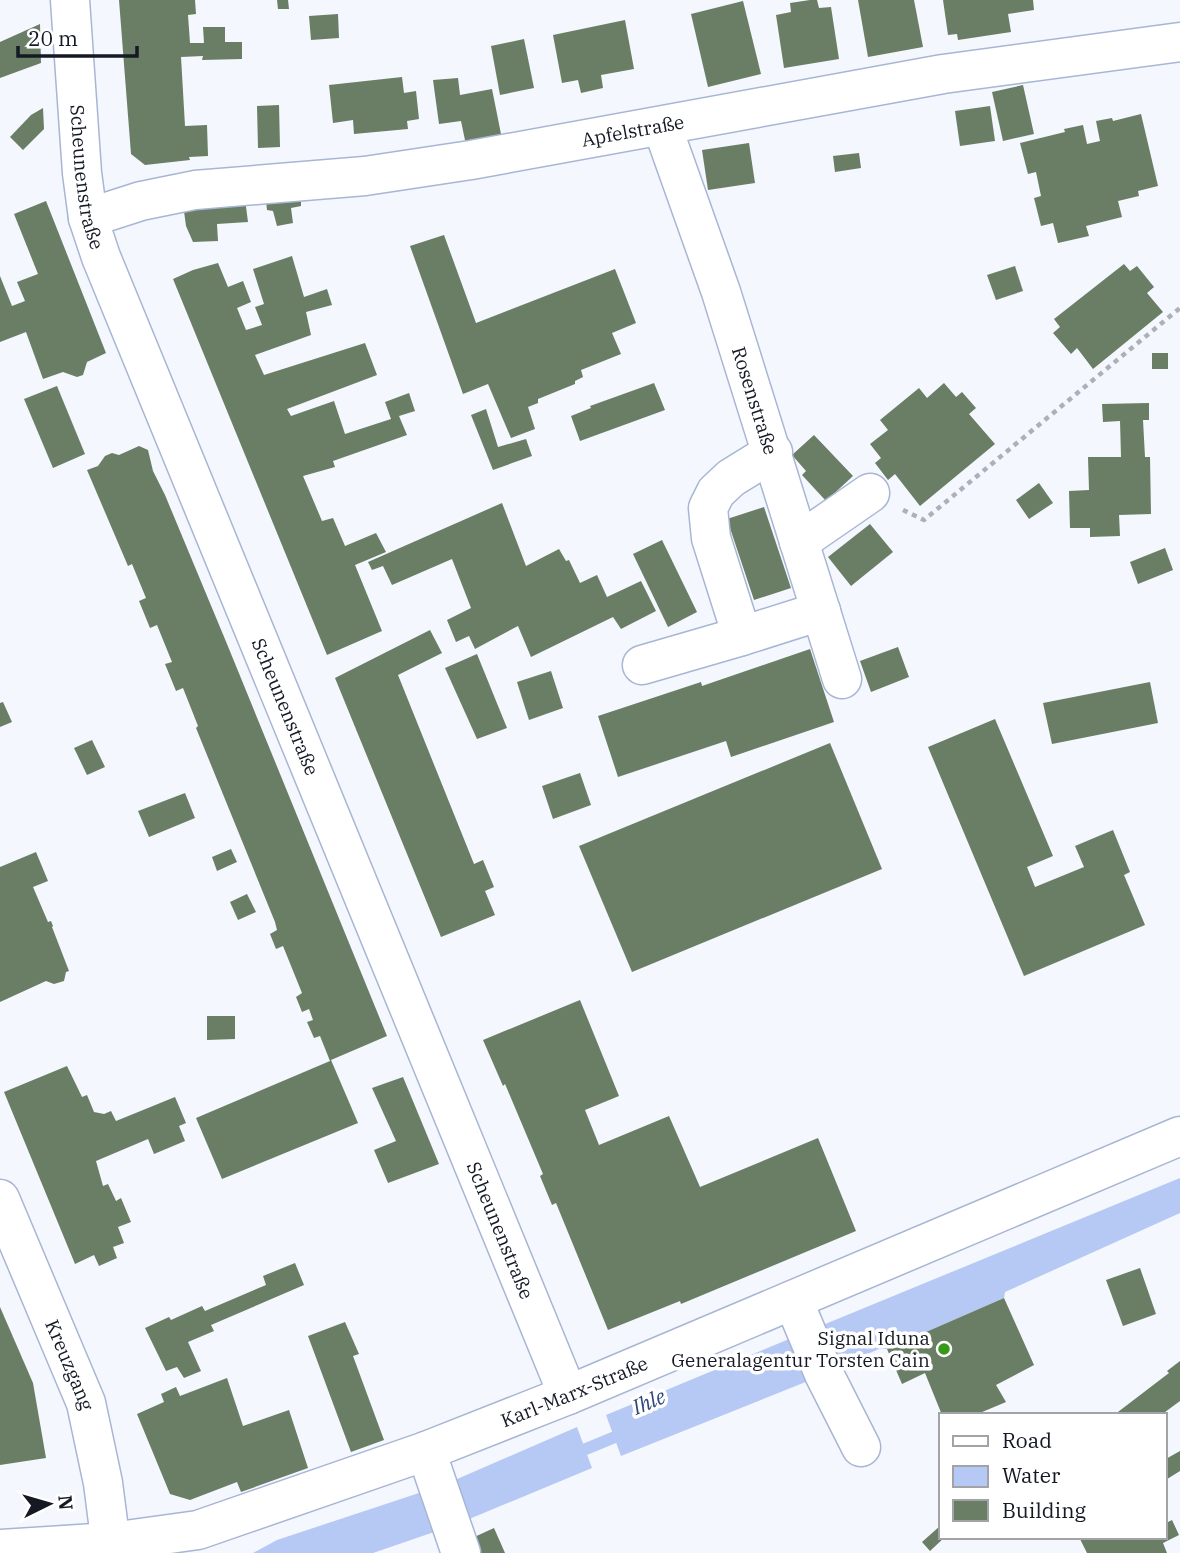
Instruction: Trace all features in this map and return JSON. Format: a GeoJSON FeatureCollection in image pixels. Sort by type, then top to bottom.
{"type":"FeatureCollection","features":[{"type":"Feature","properties":{"kind":"street","name":"Scheunenstraße"},"geometry":{"type":"LineString","coordinates":[[70,0],[82,173],[88,218],[117,296],[568,1395]]}},
{"type":"Feature","properties":{"kind":"street","name":"Apfelstraße"},"geometry":{"type":"LineString","coordinates":[[88,218],[141,201],[195,190],[365,176],[471,160],[943,74],[1180,42]]}},
{"type":"Feature","properties":{"kind":"street","name":"Rosenstraße"},"geometry":{"type":"LineString","coordinates":[[662,125],[721,292],[773,452],[842,679]]}},
{"type":"Feature","properties":{"kind":"street"},"geometry":{"type":"LineString","coordinates":[[742,636],[711,538],[708,508],[716,492],[731,478],[773,452]]}},
{"type":"Feature","properties":{"kind":"street"},"geometry":{"type":"LineString","coordinates":[[799,542],[870,493]]}},
{"type":"Feature","properties":{"kind":"street"},"geometry":{"type":"LineString","coordinates":[[642,665],[821,611]]}},
{"type":"Feature","properties":{"kind":"street","name":"Karl-Marx-Straße"},"geometry":{"type":"LineString","coordinates":[[0,1549],[112,1547],[198,1530],[431,1469],[568,1395],[799,1316],[1180,1136]]}},
{"type":"Feature","properties":{"kind":"street","name":"Kreuzgang"},"geometry":{"type":"LineString","coordinates":[[0,1199],[86,1403],[103,1483],[112,1547]]}},
{"type":"Feature","properties":{"kind":"street"},"geometry":{"type":"LineString","coordinates":[[799,1316],[824,1374],[861,1447]]}},
{"type":"Feature","properties":{"kind":"street"},"geometry":{"type":"LineString","coordinates":[[431,1469],[457,1539]]}},
{"type":"Feature","properties":{"kind":"path"},"geometry":{"type":"LineString","coordinates":[[924,520],[1180,308]]}},
{"type":"Feature","properties":{"kind":"water"},"geometry":{"type":"Polygon","coordinates":[[[1180,1178],[1180,1213],[1005,1292],[1004,1298],[836,1368],[818,1327],[1180,1178]]]}},
{"type":"Feature","properties":{"kind":"water"},"geometry":{"type":"Polygon","coordinates":[[[794,1337],[813,1379],[621,1456],[606,1415],[794,1337]]]}},
{"type":"Feature","properties":{"kind":"water"},"geometry":{"type":"Polygon","coordinates":[[[577,1427],[592,1468],[462,1522],[448,1483],[577,1427]]]}},
{"type":"Feature","properties":{"kind":"water"},"geometry":{"type":"Polygon","coordinates":[[[425,1491],[440,1530],[373,1553],[253,1553],[277,1540],[425,1491]]]}},
{"type":"Feature","properties":{"kind":"building"},"geometry":{"type":"Polygon","coordinates":[[[119,0],[195,0],[196,14],[188,15],[190,43],[204,43],[203,27],[225,27],[225,42],[242,42],[242,59],[202,60],[203,56],[181,57],[185,126],[207,125],[208,156],[145,165],[131,154],[119,0]]]}},
{"type":"Feature","properties":{"kind":"building"},"geometry":{"type":"Polygon","coordinates":[[[277,0],[288,0],[289,9],[278,9],[277,0]]]}},
{"type":"Feature","properties":{"kind":"building"},"geometry":{"type":"Polygon","coordinates":[[[817,0],[819,8],[831,7],[839,59],[784,68],[776,15],[791,12],[790,3],[817,0]]]}},
{"type":"Feature","properties":{"kind":"building"},"geometry":{"type":"Polygon","coordinates":[[[858,0],[914,0],[923,47],[868,57],[858,0]]]}},
{"type":"Feature","properties":{"kind":"building"},"geometry":{"type":"Polygon","coordinates":[[[943,0],[1033,0],[1034,10],[1008,14],[1011,32],[958,40],[957,34],[948,35],[943,0]]]}},
{"type":"Feature","properties":{"kind":"building"},"geometry":{"type":"Polygon","coordinates":[[[743,1],[761,74],[708,87],[691,14],[743,1]]]}},
{"type":"Feature","properties":{"kind":"building"},"geometry":{"type":"Polygon","coordinates":[[[338,14],[339,38],[311,40],[309,16],[338,14]]]}},
{"type":"Feature","properties":{"kind":"building"},"geometry":{"type":"Polygon","coordinates":[[[625,20],[634,69],[601,75],[603,88],[581,93],[578,80],[562,83],[553,35],[625,20]]]}},
{"type":"Feature","properties":{"kind":"building"},"geometry":{"type":"Polygon","coordinates":[[[40,24],[41,63],[0,78],[0,42],[40,24]]]}},
{"type":"Feature","properties":{"kind":"building"},"geometry":{"type":"Polygon","coordinates":[[[524,39],[534,88],[500,95],[491,46],[524,39]]]}},
{"type":"Feature","properties":{"kind":"building"},"geometry":{"type":"Polygon","coordinates":[[[402,77],[404,93],[416,91],[419,119],[407,121],[408,129],[354,134],[353,120],[333,123],[329,85],[402,77]]]}},
{"type":"Feature","properties":{"kind":"building"},"geometry":{"type":"Polygon","coordinates":[[[458,78],[460,95],[492,89],[502,139],[466,145],[461,121],[439,124],[433,80],[458,78]]]}},
{"type":"Feature","properties":{"kind":"building"},"geometry":{"type":"Polygon","coordinates":[[[1023,85],[1034,134],[1003,141],[992,92],[1023,85]]]}},
{"type":"Feature","properties":{"kind":"building"},"geometry":{"type":"Polygon","coordinates":[[[279,105],[280,147],[258,148],[257,106],[279,105]]]}},
{"type":"Feature","properties":{"kind":"building"},"geometry":{"type":"Polygon","coordinates":[[[990,106],[995,141],[960,146],[955,111],[990,106]]]}},
{"type":"Feature","properties":{"kind":"building"},"geometry":{"type":"Polygon","coordinates":[[[43,108],[44,129],[23,150],[10,137],[31,115],[43,108]]]}},
{"type":"Feature","properties":{"kind":"building"},"geometry":{"type":"Polygon","coordinates":[[[1141,114],[1158,186],[1138,191],[1139,196],[1118,201],[1122,217],[1086,226],[1089,236],[1058,243],[1053,223],[1041,226],[1034,198],[1041,196],[1036,172],[1028,174],[1020,143],[1083,125],[1087,144],[1100,141],[1096,121],[1112,118],[1113,121],[1141,114]]]}},
{"type":"Feature","properties":{"kind":"building"},"geometry":{"type":"Polygon","coordinates":[[[749,143],[755,183],[708,190],[702,150],[749,143]]]}},
{"type":"Feature","properties":{"kind":"building"},"geometry":{"type":"Polygon","coordinates":[[[859,153],[861,168],[835,172],[833,156],[859,153]]]}},
{"type":"Feature","properties":{"kind":"building"},"geometry":{"type":"Polygon","coordinates":[[[301,196],[301,206],[291,208],[293,223],[277,226],[273,211],[267,210],[266,201],[301,196]]]}},
{"type":"Feature","properties":{"kind":"building"},"geometry":{"type":"Polygon","coordinates":[[[245,199],[248,222],[217,224],[218,241],[193,242],[186,226],[183,204],[245,199]]]}},
{"type":"Feature","properties":{"kind":"building"},"geometry":{"type":"Polygon","coordinates":[[[46,201],[106,353],[87,362],[83,375],[77,377],[63,372],[43,379],[26,332],[0,342],[0,276],[12,306],[25,301],[17,282],[38,274],[14,214],[46,201]]]}},
{"type":"Feature","properties":{"kind":"building"},"geometry":{"type":"Polygon","coordinates":[[[444,235],[476,323],[615,269],[636,323],[612,333],[621,354],[581,370],[583,377],[575,381],[575,384],[538,399],[538,403],[528,407],[535,429],[511,438],[488,384],[463,394],[410,246],[444,235]]]}},
{"type":"Feature","properties":{"kind":"building"},"geometry":{"type":"Polygon","coordinates":[[[292,256],[304,297],[327,289],[332,305],[306,312],[311,335],[255,355],[264,375],[365,343],[377,375],[287,409],[291,416],[334,401],[345,434],[391,419],[385,402],[409,393],[415,411],[399,416],[407,435],[333,461],[335,467],[303,476],[322,521],[333,518],[345,546],[376,533],[386,552],[355,565],[382,631],[327,655],[173,279],[218,263],[228,287],[243,281],[251,302],[237,308],[246,330],[262,325],[255,307],[264,304],[253,269],[292,256]]]}},
{"type":"Feature","properties":{"kind":"building"},"geometry":{"type":"Polygon","coordinates":[[[1124,264],[1130,271],[1137,266],[1154,287],[1147,293],[1163,312],[1093,369],[1077,348],[1071,354],[1053,333],[1060,327],[1054,319],[1124,264]]]}},
{"type":"Feature","properties":{"kind":"building"},"geometry":{"type":"Polygon","coordinates":[[[1015,266],[1023,291],[996,300],[987,275],[1015,266]]]}},
{"type":"Feature","properties":{"kind":"building"},"geometry":{"type":"Polygon","coordinates":[[[1152,353],[1168,353],[1168,369],[1152,369],[1152,353]]]}},
{"type":"Feature","properties":{"kind":"building"},"geometry":{"type":"Polygon","coordinates":[[[654,383],[665,410],[580,441],[571,416],[591,408],[590,406],[654,383]]]}},
{"type":"Feature","properties":{"kind":"building"},"geometry":{"type":"Polygon","coordinates":[[[944,383],[956,397],[962,392],[976,408],[969,414],[995,444],[920,506],[895,474],[888,480],[875,463],[881,458],[870,444],[888,430],[880,420],[919,388],[927,398],[944,383]]]}},
{"type":"Feature","properties":{"kind":"building"},"geometry":{"type":"Polygon","coordinates":[[[57,386],[85,454],[53,468],[24,399],[57,386]]]}},
{"type":"Feature","properties":{"kind":"building"},"geometry":{"type":"Polygon","coordinates":[[[1149,403],[1149,420],[1143,420],[1145,457],[1150,457],[1151,514],[1119,515],[1120,536],[1090,537],[1090,528],[1070,528],[1069,491],[1089,490],[1088,457],[1121,457],[1120,421],[1103,422],[1102,404],[1149,403]]]}},
{"type":"Feature","properties":{"kind":"building"},"geometry":{"type":"Polygon","coordinates":[[[486,409],[498,447],[526,439],[532,456],[493,470],[471,415],[486,409]]]}},
{"type":"Feature","properties":{"kind":"building"},"geometry":{"type":"Polygon","coordinates":[[[814,435],[853,476],[826,501],[802,475],[806,471],[792,455],[814,435]]]}},
{"type":"Feature","properties":{"kind":"building"},"geometry":{"type":"Polygon","coordinates":[[[139,446],[148,450],[153,471],[227,644],[387,1036],[331,1060],[358,1123],[222,1179],[196,1118],[330,1061],[320,1036],[314,1038],[307,1022],[313,1020],[309,1009],[302,1012],[296,997],[302,993],[283,946],[276,949],[270,934],[277,930],[275,922],[196,728],[198,726],[183,688],[176,691],[165,664],[172,662],[157,625],[150,628],[139,601],[146,598],[132,564],[128,566],[87,470],[98,466],[105,456],[112,453],[119,455],[139,446]]]}},
{"type":"Feature","properties":{"kind":"building"},"geometry":{"type":"Polygon","coordinates":[[[1039,483],[1053,503],[1029,519],[1016,500],[1039,483]]]}},
{"type":"Feature","properties":{"kind":"building"},"geometry":{"type":"Polygon","coordinates":[[[502,503],[526,566],[559,549],[566,561],[569,560],[580,583],[597,575],[607,597],[641,581],[656,611],[621,629],[613,617],[531,657],[518,626],[475,649],[469,636],[456,642],[447,620],[471,608],[452,559],[392,585],[383,566],[372,570],[368,562],[502,503]]]}},
{"type":"Feature","properties":{"kind":"building"},"geometry":{"type":"Polygon","coordinates":[[[764,507],[791,588],[754,600],[727,519],[764,507]]]}},
{"type":"Feature","properties":{"kind":"building"},"geometry":{"type":"Polygon","coordinates":[[[870,524],[893,552],[851,586],[828,557],[870,524]]]}},
{"type":"Feature","properties":{"kind":"building"},"geometry":{"type":"Polygon","coordinates":[[[662,540],[697,612],[668,627],[633,554],[662,540]]]}},
{"type":"Feature","properties":{"kind":"building"},"geometry":{"type":"Polygon","coordinates":[[[1165,548],[1173,570],[1138,584],[1130,562],[1165,548]]]}},
{"type":"Feature","properties":{"kind":"building"},"geometry":{"type":"Polygon","coordinates":[[[430,630],[442,653],[398,675],[474,864],[483,860],[494,887],[485,891],[495,915],[441,937],[335,678],[430,630]]]}},
{"type":"Feature","properties":{"kind":"building"},"geometry":{"type":"Polygon","coordinates":[[[898,647],[909,677],[871,692],[860,661],[898,647]]]}},
{"type":"Feature","properties":{"kind":"building"},"geometry":{"type":"Polygon","coordinates":[[[810,649],[834,722],[731,757],[726,741],[618,777],[598,716],[701,682],[702,686],[810,649]]]}},
{"type":"Feature","properties":{"kind":"building"},"geometry":{"type":"Polygon","coordinates":[[[477,654],[507,728],[477,739],[445,668],[477,654]]]}},
{"type":"Feature","properties":{"kind":"building"},"geometry":{"type":"Polygon","coordinates":[[[551,671],[563,708],[529,720],[517,682],[551,671]]]}},
{"type":"Feature","properties":{"kind":"building"},"geometry":{"type":"Polygon","coordinates":[[[1150,682],[1158,723],[1052,744],[1043,703],[1150,682]]]}},
{"type":"Feature","properties":{"kind":"building"},"geometry":{"type":"Polygon","coordinates":[[[3,702],[12,722],[0,727],[0,703],[3,702]]]}},
{"type":"Feature","properties":{"kind":"building"},"geometry":{"type":"Polygon","coordinates":[[[995,719],[1053,856],[1027,867],[1035,887],[1084,867],[1075,846],[1113,830],[1130,872],[1124,875],[1145,925],[1024,976],[928,747],[995,719]]]}},
{"type":"Feature","properties":{"kind":"building"},"geometry":{"type":"Polygon","coordinates":[[[92,740],[105,767],[87,775],[74,748],[92,740]]]}},
{"type":"Feature","properties":{"kind":"building"},"geometry":{"type":"Polygon","coordinates":[[[830,743],[882,869],[632,972],[579,846],[830,743]]]}},
{"type":"Feature","properties":{"kind":"building"},"geometry":{"type":"Polygon","coordinates":[[[580,773],[591,805],[553,819],[542,786],[580,773]]]}},
{"type":"Feature","properties":{"kind":"building"},"geometry":{"type":"Polygon","coordinates":[[[185,793],[195,818],[149,837],[138,811],[185,793]]]}},
{"type":"Feature","properties":{"kind":"building"},"geometry":{"type":"Polygon","coordinates":[[[231,849],[237,862],[217,871],[212,857],[231,849]]]}},
{"type":"Feature","properties":{"kind":"building"},"geometry":{"type":"Polygon","coordinates":[[[36,852],[48,881],[33,887],[48,922],[51,921],[69,971],[66,972],[64,981],[54,984],[46,981],[0,1002],[0,867],[36,852]]]}},
{"type":"Feature","properties":{"kind":"building"},"geometry":{"type":"Polygon","coordinates":[[[247,894],[256,912],[238,920],[230,902],[247,894]]]}},
{"type":"Feature","properties":{"kind":"building"},"geometry":{"type":"Polygon","coordinates":[[[580,1000],[619,1096],[585,1110],[599,1145],[669,1116],[700,1187],[818,1138],[856,1231],[681,1304],[680,1301],[608,1330],[556,1203],[552,1205],[540,1176],[543,1174],[505,1084],[503,1086],[483,1040],[580,1000]]]}},
{"type":"Feature","properties":{"kind":"building"},"geometry":{"type":"Polygon","coordinates":[[[207,1016],[235,1016],[235,1039],[207,1040],[207,1016]]]}},
{"type":"Feature","properties":{"kind":"building"},"geometry":{"type":"Polygon","coordinates":[[[67,1066],[82,1097],[87,1095],[94,1112],[104,1114],[111,1111],[116,1121],[175,1097],[186,1123],[179,1126],[185,1141],[154,1154],[148,1139],[96,1161],[103,1186],[108,1184],[116,1201],[121,1198],[131,1222],[118,1227],[124,1243],[113,1247],[117,1258],[99,1266],[94,1255],[75,1264],[4,1092],[67,1066]]]}},
{"type":"Feature","properties":{"kind":"building"},"geometry":{"type":"Polygon","coordinates":[[[403,1077],[439,1164],[388,1183],[374,1150],[396,1141],[372,1088],[403,1077]]]}},
{"type":"Feature","properties":{"kind":"building"},"geometry":{"type":"Polygon","coordinates":[[[295,1263],[304,1285],[211,1325],[214,1331],[188,1342],[201,1371],[184,1378],[177,1367],[166,1371],[145,1328],[202,1306],[205,1311],[266,1285],[263,1276],[295,1263]]]}},
{"type":"Feature","properties":{"kind":"building"},"geometry":{"type":"Polygon","coordinates":[[[1140,1268],[1156,1314],[1123,1326],[1106,1280],[1140,1268]]]}},
{"type":"Feature","properties":{"kind":"building"},"geometry":{"type":"Polygon","coordinates":[[[1004,1298],[1034,1365],[996,1385],[1006,1402],[980,1413],[941,1413],[925,1373],[902,1384],[887,1349],[1004,1298]]]}},
{"type":"Feature","properties":{"kind":"building"},"geometry":{"type":"Polygon","coordinates":[[[0,1307],[33,1383],[46,1458],[0,1465],[0,1307]]]}},
{"type":"Feature","properties":{"kind":"building"},"geometry":{"type":"Polygon","coordinates":[[[345,1322],[359,1354],[353,1356],[384,1440],[351,1452],[308,1336],[345,1322]]]}},
{"type":"Feature","properties":{"kind":"building"},"geometry":{"type":"Polygon","coordinates":[[[1180,1361],[1180,1401],[1164,1413],[1117,1413],[1169,1373],[1167,1371],[1180,1361]]]}},
{"type":"Feature","properties":{"kind":"building"},"geometry":{"type":"Polygon","coordinates":[[[227,1378],[243,1426],[289,1410],[308,1468],[241,1492],[237,1482],[190,1500],[170,1494],[137,1414],[164,1402],[161,1394],[176,1387],[180,1396],[227,1378]]]}},
{"type":"Feature","properties":{"kind":"building"},"geometry":{"type":"Polygon","coordinates":[[[1180,1451],[1180,1471],[1166,1480],[1166,1459],[1180,1451]]]}},
{"type":"Feature","properties":{"kind":"building"},"geometry":{"type":"Polygon","coordinates":[[[1172,1520],[1179,1535],[1163,1543],[1167,1553],[1087,1553],[1080,1539],[1166,1539],[1166,1523],[1172,1520]]]}},
{"type":"Feature","properties":{"kind":"building"},"geometry":{"type":"Polygon","coordinates":[[[939,1527],[939,1539],[943,1539],[930,1551],[922,1542],[939,1527]]]}},
{"type":"Feature","properties":{"kind":"building"},"geometry":{"type":"Polygon","coordinates":[[[494,1528],[505,1553],[476,1553],[470,1539],[494,1528]]]}},
{"type":"Feature","properties":{"kind":"waterway","name":"Ihle"},"geometry":{"type":"LineString","coordinates":[[569,1456],[627,1432]]}},
{"type":"Feature","properties":{"kind":"place","name":"Signal Iduna Generalagentur Torsten Cain"},"geometry":{"type":"Point","coordinates":[944,1349]}}]}
